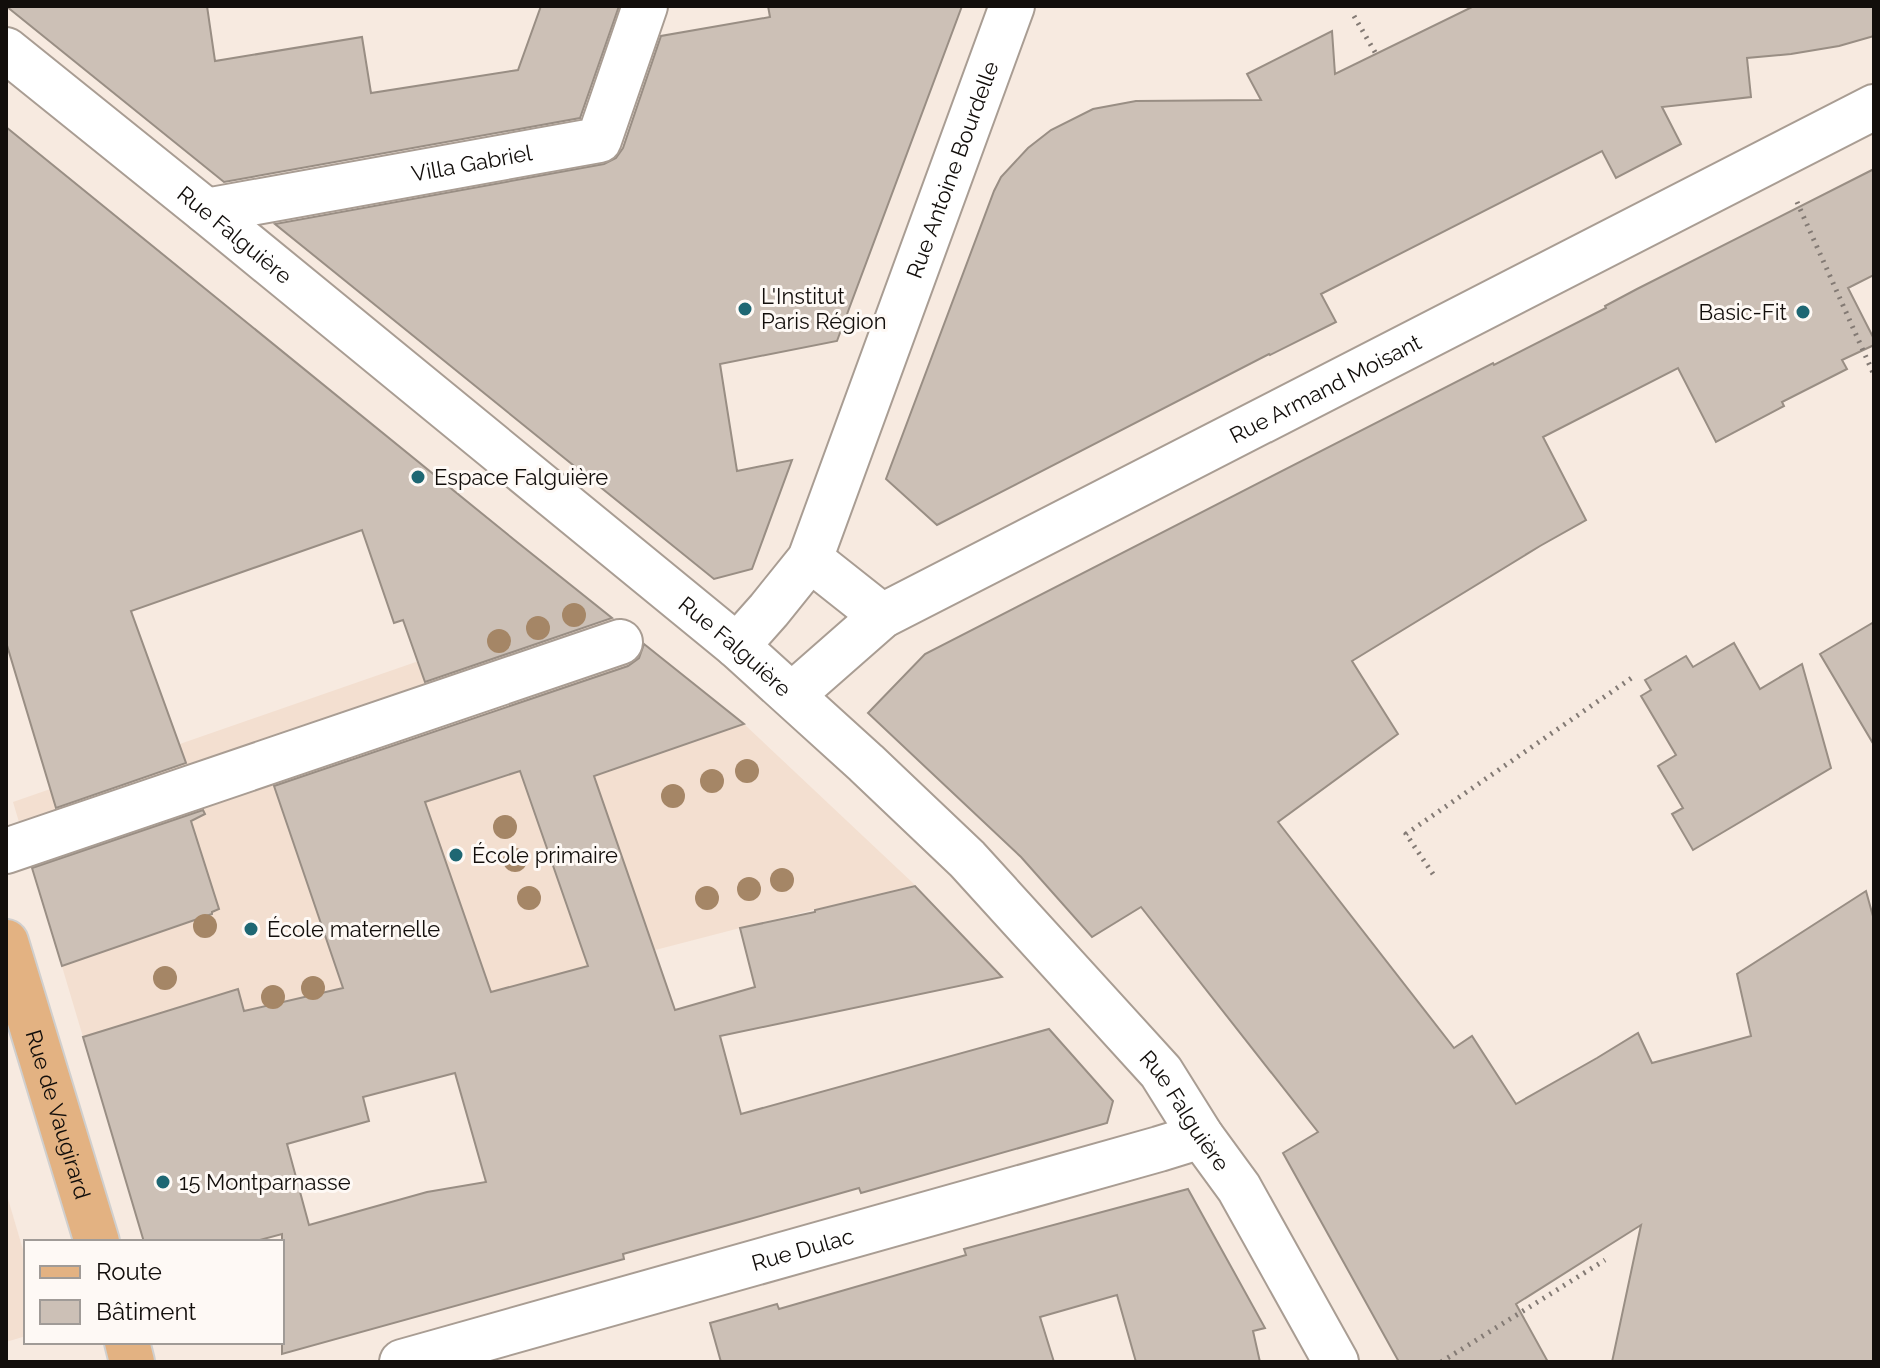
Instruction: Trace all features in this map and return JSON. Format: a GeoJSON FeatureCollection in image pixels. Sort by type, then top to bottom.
{"type":"FeatureCollection","features":[{"type":"Feature","properties":{"kind":"main road","name":"Rue de Vaugirard"},"geometry":{"type":"LineString","coordinates":[[6,942],[96,1240]]}},
{"type":"Feature","properties":{"kind":"street","name":"Villa Gabriel"},"geometry":{"type":"LineString","coordinates":[[206,211],[599,140],[645,6]]}},
{"type":"Feature","properties":{"kind":"street","name":"Rue Antoine Bourdelle"},"geometry":{"type":"LineString","coordinates":[[737,646],[810,559],[1012,6]]}},
{"type":"Feature","properties":{"kind":"street","name":"Rue Falguière"},"geometry":{"type":"LineString","coordinates":[[6,50],[737,646],[967,859],[1161,1072],[1201,1136],[1239,1188],[1336,1362]]}},
{"type":"Feature","properties":{"kind":"street","name":"Rue Armand Moisant"},"geometry":{"type":"LineString","coordinates":[[792,695],[882,616],[1874,107]]}},
{"type":"Feature","properties":{"kind":"street"},"geometry":{"type":"LineString","coordinates":[[810,559],[882,616]]}},
{"type":"Feature","properties":{"kind":"street"},"geometry":{"type":"LineString","coordinates":[[6,851],[620,642]]}},
{"type":"Feature","properties":{"kind":"street","name":"Rue Dulac"},"geometry":{"type":"LineString","coordinates":[[402,1362],[1201,1136]]}},
{"type":"Feature","properties":{"kind":"path"},"geometry":{"type":"LineString","coordinates":[[1354,16],[1376,54]]}},
{"type":"Feature","properties":{"kind":"path"},"geometry":{"type":"LineString","coordinates":[[1795,197],[1874,375]]}},
{"type":"Feature","properties":{"kind":"path"},"geometry":{"type":"LineString","coordinates":[[1433,874],[1406,834],[1633,677]]}},
{"type":"Feature","properties":{"kind":"path"},"geometry":{"type":"LineString","coordinates":[[1441,1362],[1605,1260]]}},
{"type":"Feature","properties":{"kind":"shaded area","name":"École primaire"},"geometry":{"type":"Polygon","coordinates":[[[591,601],[744,724],[915,885],[100,1094],[13,802],[591,601]]]}},
{"type":"Feature","properties":{"kind":"shaded area"},"geometry":{"type":"Polygon","coordinates":[[[6,1192],[24,1253],[24,1337],[6,1342],[6,1192]]]}},
{"type":"Feature","properties":{"kind":"building"},"geometry":{"type":"Polygon","coordinates":[[[6,6],[207,6],[215,61],[362,37],[371,93],[518,70],[541,6],[619,6],[580,118],[224,182],[6,6]]]}},
{"type":"Feature","properties":{"kind":"building"},"geometry":{"type":"Polygon","coordinates":[[[768,6],[962,6],[837,341],[720,364],[737,471],[792,460],[752,569],[714,579],[275,224],[604,164],[616,158],[623,148],[661,36],[770,17],[768,6]]]}},
{"type":"Feature","properties":{"kind":"building"},"geometry":{"type":"Polygon","coordinates":[[[1474,6],[1874,6],[1874,36],[1839,46],[1747,58],[1751,97],[1662,107],[1681,144],[1616,178],[1602,151],[1321,294],[1336,322],[937,525],[886,479],[994,191],[1001,177],[1028,148],[1051,130],[1093,109],[1136,101],[1261,100],[1247,74],[1332,31],[1335,74],[1474,6]]]}},
{"type":"Feature","properties":{"kind":"building"},"geometry":{"type":"Polygon","coordinates":[[[6,127],[612,618],[425,682],[403,620],[394,623],[362,530],[131,611],[186,763],[56,808],[6,642],[6,127]]]}},
{"type":"Feature","properties":{"kind":"building"},"geometry":{"type":"Polygon","coordinates":[[[1874,169],[1874,275],[1848,288],[1874,339],[1874,345],[1842,360],[1847,369],[1782,402],[1784,406],[1716,442],[1678,368],[1543,437],[1586,520],[1352,661],[1398,734],[1278,822],[1454,1048],[1472,1036],[1516,1104],[1638,1033],[1652,1063],[1751,1036],[1737,974],[1866,891],[1874,920],[1874,1362],[1612,1362],[1641,1225],[1516,1304],[1548,1362],[1399,1362],[1283,1153],[1318,1132],[1141,907],[1092,937],[1021,857],[868,713],[925,654],[1874,169]]]}},
{"type":"Feature","properties":{"kind":"building"},"geometry":{"type":"Polygon","coordinates":[[[1874,622],[1874,745],[1820,654],[1874,622]]]}},
{"type":"Feature","properties":{"kind":"building"},"geometry":{"type":"Polygon","coordinates":[[[1734,643],[1760,689],[1802,664],[1831,768],[1693,850],[1672,814],[1683,808],[1658,766],[1676,755],[1641,696],[1651,690],[1645,680],[1686,656],[1693,667],[1734,643]]]}},
{"type":"Feature","properties":{"kind":"building"},"geometry":{"type":"Polygon","coordinates":[[[644,644],[744,724],[594,776],[675,1010],[755,987],[740,928],[915,886],[1002,977],[720,1036],[741,1114],[1049,1029],[1113,1101],[1107,1123],[861,1193],[859,1188],[623,1254],[624,1259],[282,1354],[282,1234],[260,1240],[143,1240],[83,1037],[238,989],[244,1011],[343,988],[274,786],[628,666],[639,658],[644,644]],[[520,771],[425,802],[491,992],[588,966],[520,771]],[[455,1073],[363,1097],[369,1121],[287,1144],[309,1225],[427,1192],[486,1182],[455,1073]]]}},
{"type":"Feature","properties":{"kind":"building"},"geometry":{"type":"Polygon","coordinates":[[[203,810],[205,814],[191,821],[219,909],[62,966],[32,868],[203,810]]]}},
{"type":"Feature","properties":{"kind":"building"},"geometry":{"type":"Polygon","coordinates":[[[1188,1189],[1265,1328],[1253,1331],[1260,1362],[1136,1362],[1117,1295],[1040,1317],[1054,1362],[721,1362],[710,1323],[777,1304],[779,1309],[966,1255],[964,1249],[1188,1189]]]}},
{"type":"Feature","properties":{"kind":"place","name":"L'Institut Paris Région"},"geometry":{"type":"Point","coordinates":[745,309]}},
{"type":"Feature","properties":{"kind":"place","name":"Basic-Fit"},"geometry":{"type":"Point","coordinates":[1803,312]}},
{"type":"Feature","properties":{"kind":"place","name":"Espace Falguière"},"geometry":{"type":"Point","coordinates":[418,477]}},
{"type":"Feature","properties":{"kind":"place","name":"École primaire"},"geometry":{"type":"Point","coordinates":[456,855]}},
{"type":"Feature","properties":{"kind":"place","name":"École maternelle"},"geometry":{"type":"Point","coordinates":[251,929]}},
{"type":"Feature","properties":{"kind":"place","name":"15 Montparnasse"},"geometry":{"type":"Point","coordinates":[163,1182]}}]}
